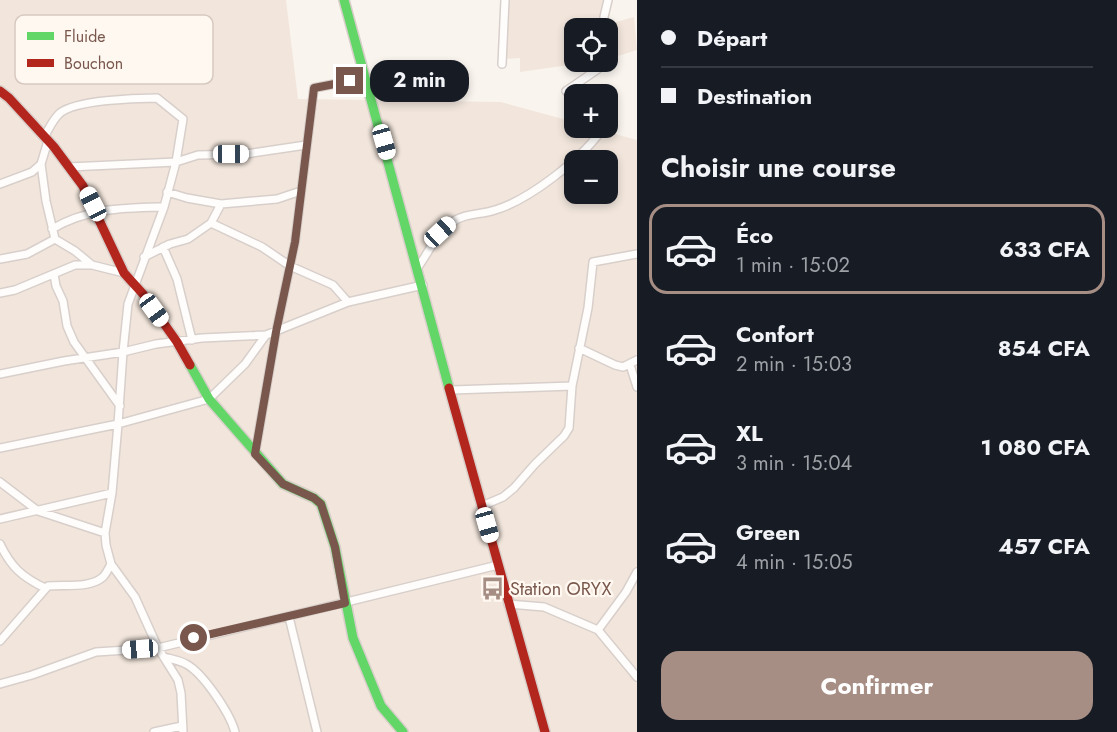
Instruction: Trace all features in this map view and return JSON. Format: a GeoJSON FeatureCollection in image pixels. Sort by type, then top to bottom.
{"type":"FeatureCollection","features":[{"type":"Feature","properties":{"kind":"street"},"geometry":{"type":"LineString","coordinates":[[344,0],[545,732]]}},
{"type":"Feature","properties":{"kind":"street"},"geometry":{"type":"LineString","coordinates":[[502,64],[505,0]]}},
{"type":"Feature","properties":{"kind":"street"},"geometry":{"type":"LineString","coordinates":[[604,18],[608,0]]}},
{"type":"Feature","properties":{"kind":"street"},"geometry":{"type":"LineString","coordinates":[[575,84],[593,72]]}},
{"type":"Feature","properties":{"kind":"street"},"geometry":{"type":"LineString","coordinates":[[255,454],[290,266],[314,88],[365,78]]}},
{"type":"Feature","properties":{"kind":"street"},"geometry":{"type":"LineString","coordinates":[[0,91],[46,139],[83,186],[124,273],[136,285],[177,342],[209,399],[283,484],[314,498],[321,504],[335,547],[353,638],[381,706],[404,732]]}},
{"type":"Feature","properties":{"kind":"street"},"geometry":{"type":"LineString","coordinates":[[92,265],[55,238],[41,164],[46,139],[60,113],[69,109],[116,100],[158,98],[183,119],[176,162],[164,207],[128,304],[112,493],[105,532],[111,564],[142,609],[158,648],[178,680],[181,693],[182,729],[154,732]]}},
{"type":"Feature","properties":{"kind":"street"},"geometry":{"type":"LineString","coordinates":[[418,267],[435,239],[453,221],[514,203],[532,192],[590,145],[595,138]]}},
{"type":"Feature","properties":{"kind":"street"},"geometry":{"type":"LineString","coordinates":[[69,167],[176,162],[198,155],[246,154],[306,145]]}},
{"type":"Feature","properties":{"kind":"street"},"geometry":{"type":"LineString","coordinates":[[0,184],[32,172],[41,164]]}},
{"type":"Feature","properties":{"kind":"street"},"geometry":{"type":"LineString","coordinates":[[167,192],[221,204],[277,199],[301,191]]}},
{"type":"Feature","properties":{"kind":"street"},"geometry":{"type":"LineString","coordinates":[[144,257],[163,247],[188,239],[211,223],[221,204]]}},
{"type":"Feature","properties":{"kind":"street"},"geometry":{"type":"LineString","coordinates":[[52,229],[69,219],[117,209],[164,207]]}},
{"type":"Feature","properties":{"kind":"street"},"geometry":{"type":"LineString","coordinates":[[211,223],[262,247],[290,266],[333,285],[348,302]]}},
{"type":"Feature","properties":{"kind":"street"},"geometry":{"type":"LineString","coordinates":[[0,259],[27,254],[55,238]]}},
{"type":"Feature","properties":{"kind":"street"},"geometry":{"type":"LineString","coordinates":[[163,247],[177,279],[192,340]]}},
{"type":"Feature","properties":{"kind":"street"},"geometry":{"type":"LineString","coordinates":[[482,506],[503,497],[514,488],[569,428],[572,386],[588,308],[593,262],[637,254]]}},
{"type":"Feature","properties":{"kind":"street"},"geometry":{"type":"LineString","coordinates":[[0,294],[75,265],[92,265],[124,273]]}},
{"type":"Feature","properties":{"kind":"street"},"geometry":{"type":"LineString","coordinates":[[54,274],[70,335],[120,406]]}},
{"type":"Feature","properties":{"kind":"street"},"geometry":{"type":"LineString","coordinates":[[0,373],[123,352],[156,344],[266,335],[348,302],[423,285]]}},
{"type":"Feature","properties":{"kind":"street"},"geometry":{"type":"LineString","coordinates":[[0,448],[118,424],[209,399],[245,364],[266,335]]}},
{"type":"Feature","properties":{"kind":"street"},"geometry":{"type":"LineString","coordinates":[[579,348],[623,367],[637,360]]}},
{"type":"Feature","properties":{"kind":"street"},"geometry":{"type":"LineString","coordinates":[[630,365],[637,387]]}},
{"type":"Feature","properties":{"kind":"street"},"geometry":{"type":"LineString","coordinates":[[452,390],[572,386]]}},
{"type":"Feature","properties":{"kind":"street"},"geometry":{"type":"LineString","coordinates":[[0,482],[38,511],[105,532]]}},
{"type":"Feature","properties":{"kind":"street"},"geometry":{"type":"LineString","coordinates":[[0,519],[112,493]]}},
{"type":"Feature","properties":{"kind":"street"},"geometry":{"type":"LineString","coordinates":[[0,544],[18,572],[45,588]]}},
{"type":"Feature","properties":{"kind":"street"},"geometry":{"type":"LineString","coordinates":[[0,640],[45,588],[52,585],[72,585],[99,579],[103,577],[111,564]]}},
{"type":"Feature","properties":{"kind":"street"},"geometry":{"type":"LineString","coordinates":[[0,684],[96,652],[158,648],[498,565]]}},
{"type":"Feature","properties":{"kind":"street"},"geometry":{"type":"LineString","coordinates":[[598,630],[637,572]]}},
{"type":"Feature","properties":{"kind":"street"},"geometry":{"type":"LineString","coordinates":[[508,604],[544,607],[598,630],[637,677]]}},
{"type":"Feature","properties":{"kind":"street"},"geometry":{"type":"LineString","coordinates":[[289,617],[317,732]]}},
{"type":"Feature","properties":{"kind":"street"},"geometry":{"type":"LineString","coordinates":[[164,657],[187,665],[197,672],[231,721],[235,732]]}},
{"type":"Feature","properties":{"kind":"shaded area"},"geometry":{"type":"Polygon","coordinates":[[[0,0],[286,0],[298,99],[501,102],[564,119],[564,138],[618,138],[618,135],[637,140],[637,732],[0,732],[0,0]]]}},
{"type":"Feature","properties":{"kind":"shaded area"},"geometry":{"type":"Polygon","coordinates":[[[505,0],[608,0],[606,18],[564,18],[564,66],[520,72],[520,58],[503,59],[505,0]]]}},
{"type":"Feature","properties":{"kind":"shaded area"},"geometry":{"type":"Polygon","coordinates":[[[634,17],[637,50],[618,56],[618,21],[634,17]]]}},
{"type":"Feature","properties":{"kind":"traffic: fast"},"geometry":{"type":"LineString","coordinates":[[344,0],[449,388]]}},
{"type":"Feature","properties":{"kind":"traffic: fast"},"geometry":{"type":"LineString","coordinates":[[190,365],[209,399],[283,484],[314,498],[321,504],[335,547],[353,638],[381,706],[403,732]]}},
{"type":"Feature","properties":{"kind":"traffic: jam"},"geometry":{"type":"LineString","coordinates":[[0,91],[54,147],[83,186],[124,273],[143,294],[177,342],[190,365]]}},
{"type":"Feature","properties":{"kind":"traffic: jam"},"geometry":{"type":"LineString","coordinates":[[449,388],[545,732]]}},
{"type":"Feature","properties":{"kind":"place","name":"Station ORYX"},"geometry":{"type":"Point","coordinates":[492,589]}},
{"type":"Feature","properties":{"kind":"route"},"geometry":{"type":"LineString","coordinates":[[194,638],[345,603],[335,547],[321,504],[314,498],[283,484],[255,454],[276,332],[295,242],[314,88],[350,81]]}}]}
